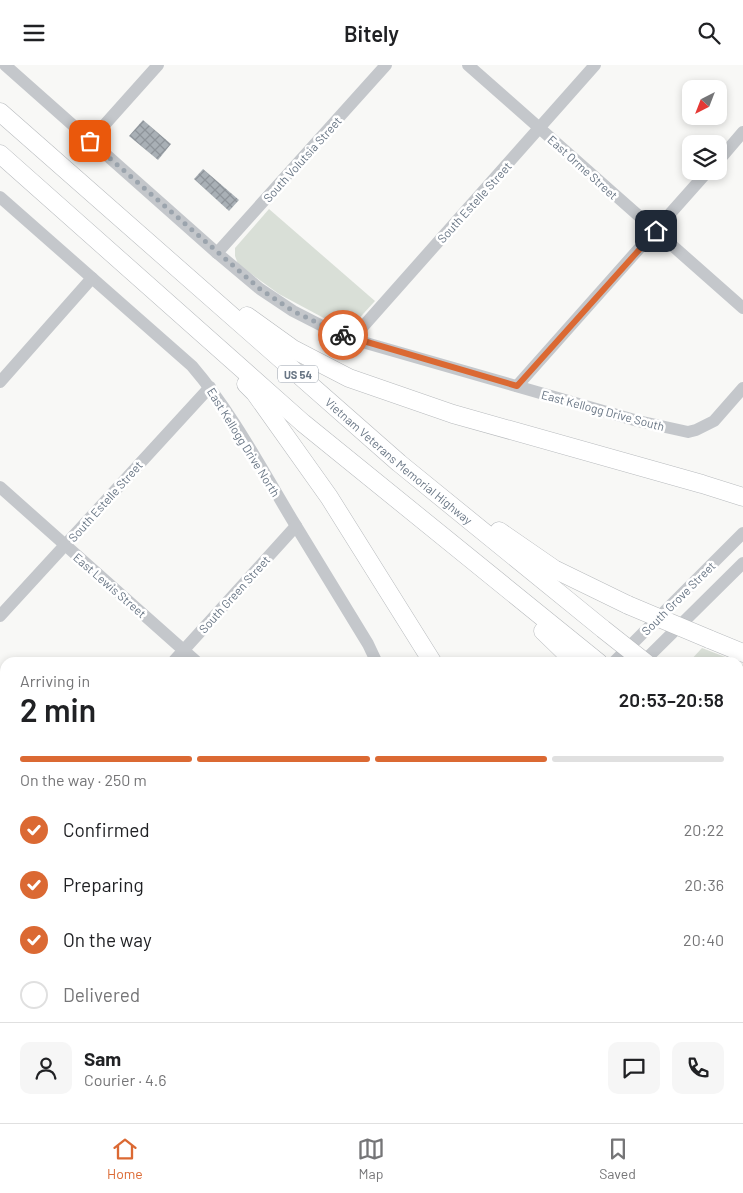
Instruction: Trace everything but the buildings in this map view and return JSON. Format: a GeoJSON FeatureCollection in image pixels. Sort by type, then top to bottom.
{"type":"FeatureCollection","features":[{"type":"Feature","properties":{"kind":"highway","name":"Vietnam Veterans Memorial Highway"},"geometry":{"type":"LineString","coordinates":[[0,112],[399,463],[638,657]]}},
{"type":"Feature","properties":{"kind":"highway","name":"US 54"},"geometry":{"type":"LineString","coordinates":[[0,154],[303,423],[485,572],[577,657]]}},
{"type":"Feature","properties":{"kind":"highway"},"geometry":{"type":"LineString","coordinates":[[0,159],[28,179]]}},
{"type":"Feature","properties":{"kind":"highway"},"geometry":{"type":"LineString","coordinates":[[184,274],[294,349],[349,378],[453,414],[743,497]]}},
{"type":"Feature","properties":{"kind":"highway"},"geometry":{"type":"LineString","coordinates":[[194,326],[255,393],[329,497],[429,657]]}},
{"type":"Feature","properties":{"kind":"highway"},"geometry":{"type":"LineString","coordinates":[[399,463],[554,569],[628,605],[743,653]]}},
{"type":"Feature","properties":{"kind":"street","name":"East Kellogg Drive South"},"geometry":{"type":"LineString","coordinates":[[5,65],[218,253],[276,301],[352,339],[659,426],[688,432],[714,421],[743,388]]}},
{"type":"Feature","properties":{"kind":"street"},"geometry":{"type":"LineString","coordinates":[[90,141],[158,65]]}},
{"type":"Feature","properties":{"kind":"street","name":"South Volutsia Street"},"geometry":{"type":"LineString","coordinates":[[218,253],[386,65]]}},
{"type":"Feature","properties":{"kind":"street","name":"East Orme Street"},"geometry":{"type":"LineString","coordinates":[[468,65],[743,308]]}},
{"type":"Feature","properties":{"kind":"street","name":"South Estelle Street"},"geometry":{"type":"LineString","coordinates":[[352,339],[595,65]]}},
{"type":"Feature","properties":{"kind":"street"},"geometry":{"type":"LineString","coordinates":[[727,151],[743,132]]}},
{"type":"Feature","properties":{"kind":"street"},"geometry":{"type":"LineString","coordinates":[[517,386],[700,180]]}},
{"type":"Feature","properties":{"kind":"street","name":"East Kellogg Drive North"},"geometry":{"type":"LineString","coordinates":[[0,197],[192,367],[210,387],[261,465],[368,643],[374,657]]}},
{"type":"Feature","properties":{"kind":"street"},"geometry":{"type":"LineString","coordinates":[[0,382],[92,278]]}},
{"type":"Feature","properties":{"kind":"street","name":"South Estelle Street"},"geometry":{"type":"LineString","coordinates":[[0,616],[210,387]]}},
{"type":"Feature","properties":{"kind":"street","name":"East Lewis Street"},"geometry":{"type":"LineString","coordinates":[[0,487],[192,657]]}},
{"type":"Feature","properties":{"kind":"street","name":"South Green Street"},"geometry":{"type":"LineString","coordinates":[[178,657],[296,526]]}},
{"type":"Feature","properties":{"kind":"street","name":"South Grove Street"},"geometry":{"type":"LineString","coordinates":[[619,657],[743,533]]}},
{"type":"Feature","properties":{"kind":"street","name":"South Grove Street"},"geometry":{"type":"LineString","coordinates":[[648,657],[743,563]]}},
{"type":"Feature","properties":{"kind":"shaded area"},"geometry":{"type":"Polygon","coordinates":[[[269,209],[375,301],[353,325],[344,328],[335,324],[279,294],[238,264],[235,248],[269,209]]]}},
{"type":"Feature","properties":{"kind":"shaded area"},"geometry":{"type":"Polygon","coordinates":[[[702,648],[725,657],[694,657],[702,648]]]}},
{"type":"Feature","properties":{"kind":"way so far"},"geometry":{"type":"LineString","coordinates":[[90,141],[260,289],[293,311],[343,335]]}},
{"type":"Feature","properties":{"kind":"route"},"geometry":{"type":"LineString","coordinates":[[343,335],[517,386],[656,231]]}}]}
